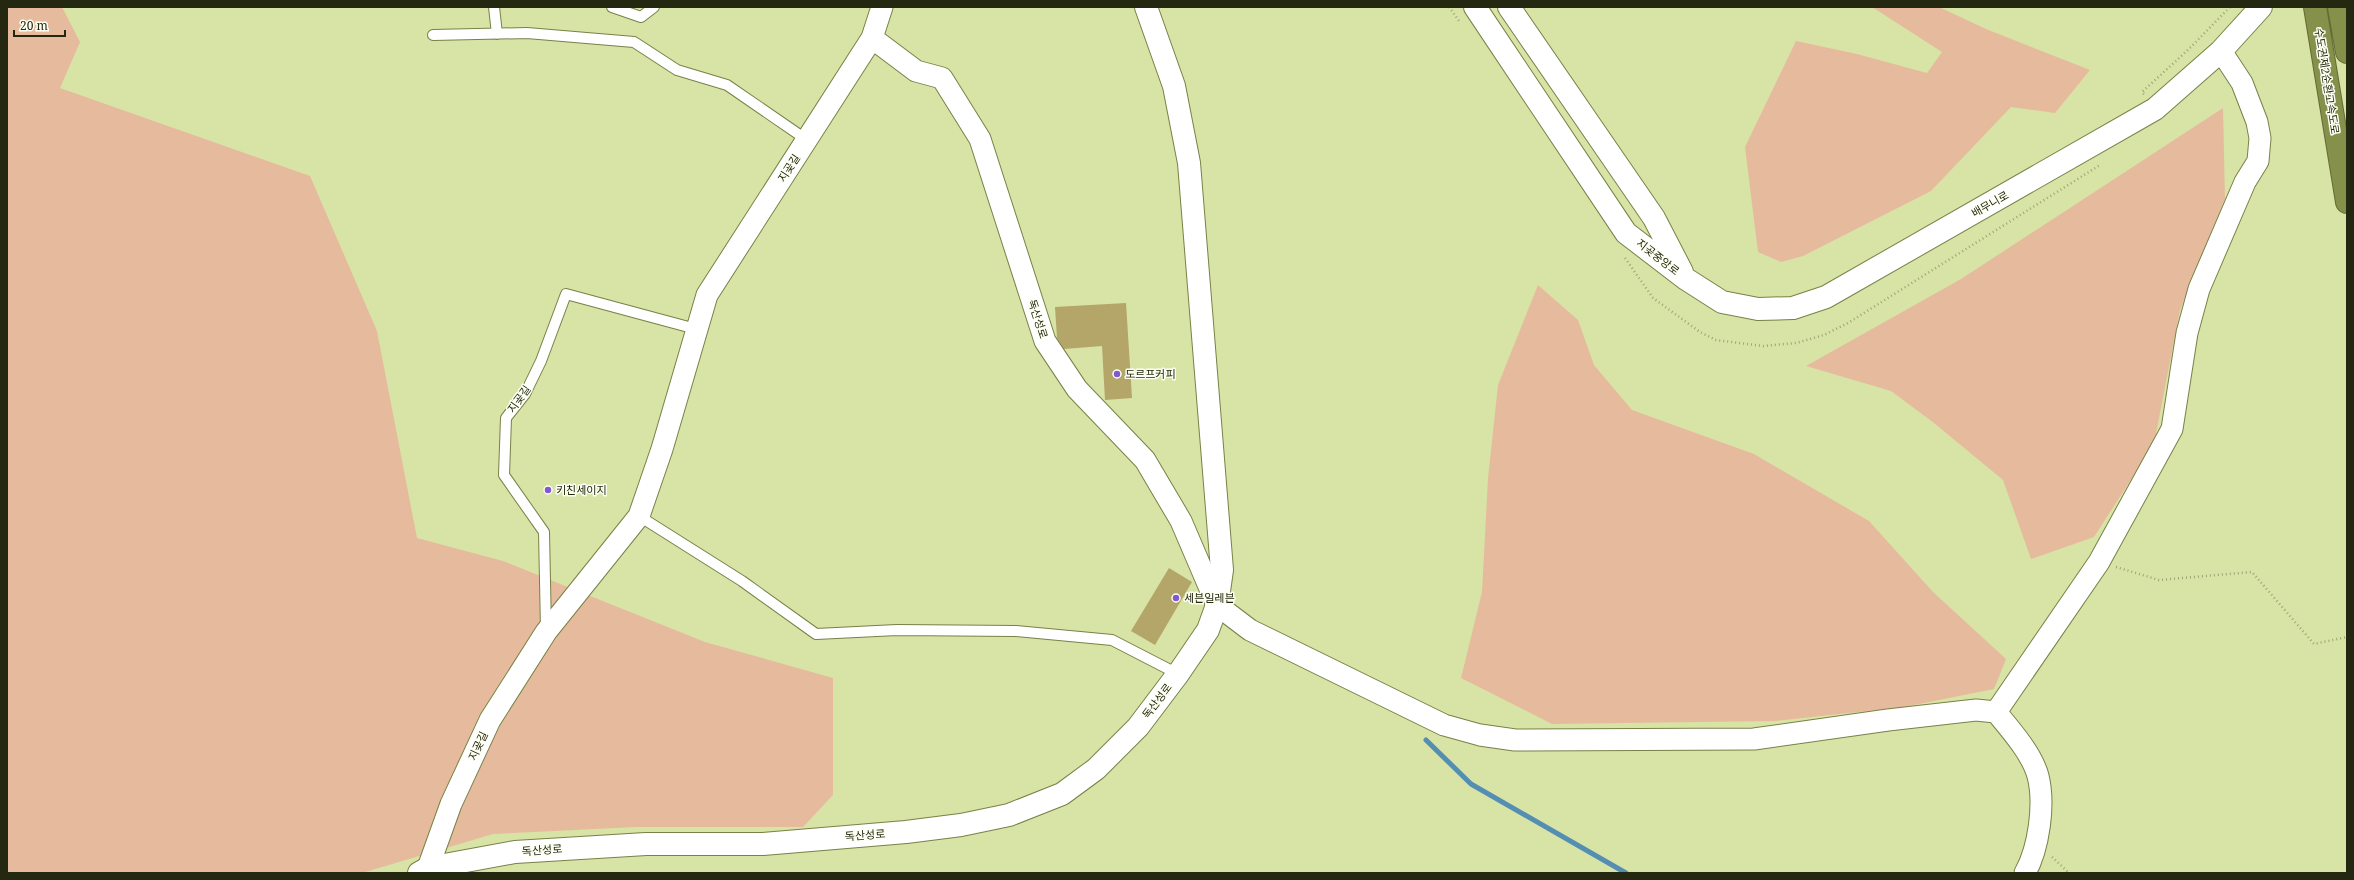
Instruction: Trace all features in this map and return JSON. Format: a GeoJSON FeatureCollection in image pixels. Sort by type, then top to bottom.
{"type":"FeatureCollection","features":[{"type":"Feature","properties":{"kind":"highway","name":"수도권제2순환고속도로"},"geometry":{"type":"LineString","coordinates":[[2315,7],[2347,202]]}},
{"type":"Feature","properties":{"kind":"highway"},"geometry":{"type":"LineString","coordinates":[[2341,17],[2347,52]]}},
{"type":"Feature","properties":{"kind":"street","name":"지곶길"},"geometry":{"type":"LineString","coordinates":[[423,870],[451,804],[490,720],[546,632],[639,516],[662,449],[707,295],[872,38],[882,7]]}},
{"type":"Feature","properties":{"kind":"street","name":"독산성로"},"geometry":{"type":"LineString","coordinates":[[423,870],[516,852],[646,844],[763,844],[906,832],[961,825],[1009,815],[1062,794],[1096,769],[1138,727],[1178,674],[1208,630],[1217,605],[1222,570],[1189,163],[1174,86],[1146,7]]}},
{"type":"Feature","properties":{"kind":"street","name":"지곶중앙로"},"geometry":{"type":"LineString","coordinates":[[1475,7],[1626,233],[1686,279]]}},
{"type":"Feature","properties":{"kind":"street","name":"지곶중앙로"},"geometry":{"type":"LineString","coordinates":[[1509,7],[1654,218],[1686,279]]}},
{"type":"Feature","properties":{"kind":"street","name":"배무니로"},"geometry":{"type":"LineString","coordinates":[[1686,279],[1722,302],[1758,310],[1793,308],[1826,297],[2155,109],[2222,51],[2261,7]]}},
{"type":"Feature","properties":{"kind":"street","name":"독산성로"},"geometry":{"type":"LineString","coordinates":[[872,38],[916,71],[942,78],[980,139],[1045,341],[1077,389],[1145,460],[1182,521],[1217,605]]}},
{"type":"Feature","properties":{"kind":"street"},"geometry":{"type":"LineString","coordinates":[[1996,712],[2099,562],[2172,429],[2187,333],[2199,289],[2245,182],[2258,161],[2260,138],[2257,122],[2242,83],[2222,51]]}},
{"type":"Feature","properties":{"kind":"street"},"geometry":{"type":"LineString","coordinates":[[1217,605],[1250,630],[1444,724],[1487,736],[1515,740],[1754,739],[1888,720],[1976,710],[1996,712],[2021,743],[2038,776],[2040,806],[2037,842],[2025,873]]}},
{"type":"Feature","properties":{"kind":"lane"},"geometry":{"type":"LineString","coordinates":[[494,7],[497,34]]}},
{"type":"Feature","properties":{"kind":"lane"},"geometry":{"type":"LineString","coordinates":[[612,7],[641,17],[654,7]]}},
{"type":"Feature","properties":{"kind":"lane"},"geometry":{"type":"LineString","coordinates":[[434,35],[527,33],[634,42],[676,70],[727,85],[807,140]]}},
{"type":"Feature","properties":{"kind":"lane","name":"지곶길"},"geometry":{"type":"LineString","coordinates":[[546,632],[544,532],[504,474],[506,418],[525,394],[541,361],[566,294],[696,329]]}},
{"type":"Feature","properties":{"kind":"lane"},"geometry":{"type":"LineString","coordinates":[[639,516],[742,581],[816,634],[897,630],[1016,631],[1112,640],[1178,674]]}},
{"type":"Feature","properties":{"kind":"path"},"geometry":{"type":"LineString","coordinates":[[1449,7],[1463,26]]}},
{"type":"Feature","properties":{"kind":"path"},"geometry":{"type":"LineString","coordinates":[[2142,92],[2189,49],[2230,7]]}},
{"type":"Feature","properties":{"kind":"path"},"geometry":{"type":"LineString","coordinates":[[1622,253],[1653,298],[1700,332],[1716,340],[1763,346],[1796,343],[1824,335],[1848,323],[2105,162]]}},
{"type":"Feature","properties":{"kind":"path"},"geometry":{"type":"LineString","coordinates":[[2099,562],[2159,580],[2252,572],[2314,644],[2347,637]]}},
{"type":"Feature","properties":{"kind":"shaded area"},"geometry":{"type":"Polygon","coordinates":[[[7,7],[62,7],[80,42],[60,88],[310,176],[377,331],[417,538],[503,561],[705,642],[833,678],[833,795],[803,827],[637,827],[493,834],[362,873],[7,873],[7,7]]]}},
{"type":"Feature","properties":{"kind":"shaded area"},"geometry":{"type":"Polygon","coordinates":[[[1872,7],[1939,7],[1986,29],[2090,70],[2055,113],[2011,107],[1931,191],[1803,256],[1781,262],[1758,252],[1745,147],[1796,41],[1857,54],[1927,73],[1942,52],[1872,7]]]}},
{"type":"Feature","properties":{"kind":"shaded area"},"geometry":{"type":"Polygon","coordinates":[[[2223,108],[2225,199],[2180,310],[2154,444],[2094,537],[2031,559],[2003,480],[1934,423],[1891,391],[1806,366],[1961,279],[2223,108]]]}},
{"type":"Feature","properties":{"kind":"shaded area"},"geometry":{"type":"Polygon","coordinates":[[[1538,285],[1578,320],[1594,365],[1632,410],[1754,454],[1869,521],[1933,592],[2006,659],[1994,689],[1904,707],[1776,721],[1552,724],[1461,678],[1482,592],[1488,478],[1498,385],[1538,285]]]}},
{"type":"Feature","properties":{"kind":"building","name":"도르프커피"},"geometry":{"type":"Polygon","coordinates":[[[1126,303],[1132,398],[1105,400],[1102,346],[1064,349],[1057,338],[1055,307],[1126,303]]]}},
{"type":"Feature","properties":{"kind":"building"},"geometry":{"type":"Polygon","coordinates":[[[1169,568],[1192,582],[1155,645],[1131,631],[1169,568]]]}},
{"type":"Feature","properties":{"kind":"waterway"},"geometry":{"type":"LineString","coordinates":[[1426,740],[1471,784],[1626,873]]}},
{"type":"Feature","properties":{"kind":"place","name":"도르프커피"},"geometry":{"type":"Point","coordinates":[1117,374]}},
{"type":"Feature","properties":{"kind":"place","name":"키친세이지"},"geometry":{"type":"Point","coordinates":[548,490]}},
{"type":"Feature","properties":{"kind":"place","name":"세븐일레븐"},"geometry":{"type":"Point","coordinates":[1176,598]}}]}
